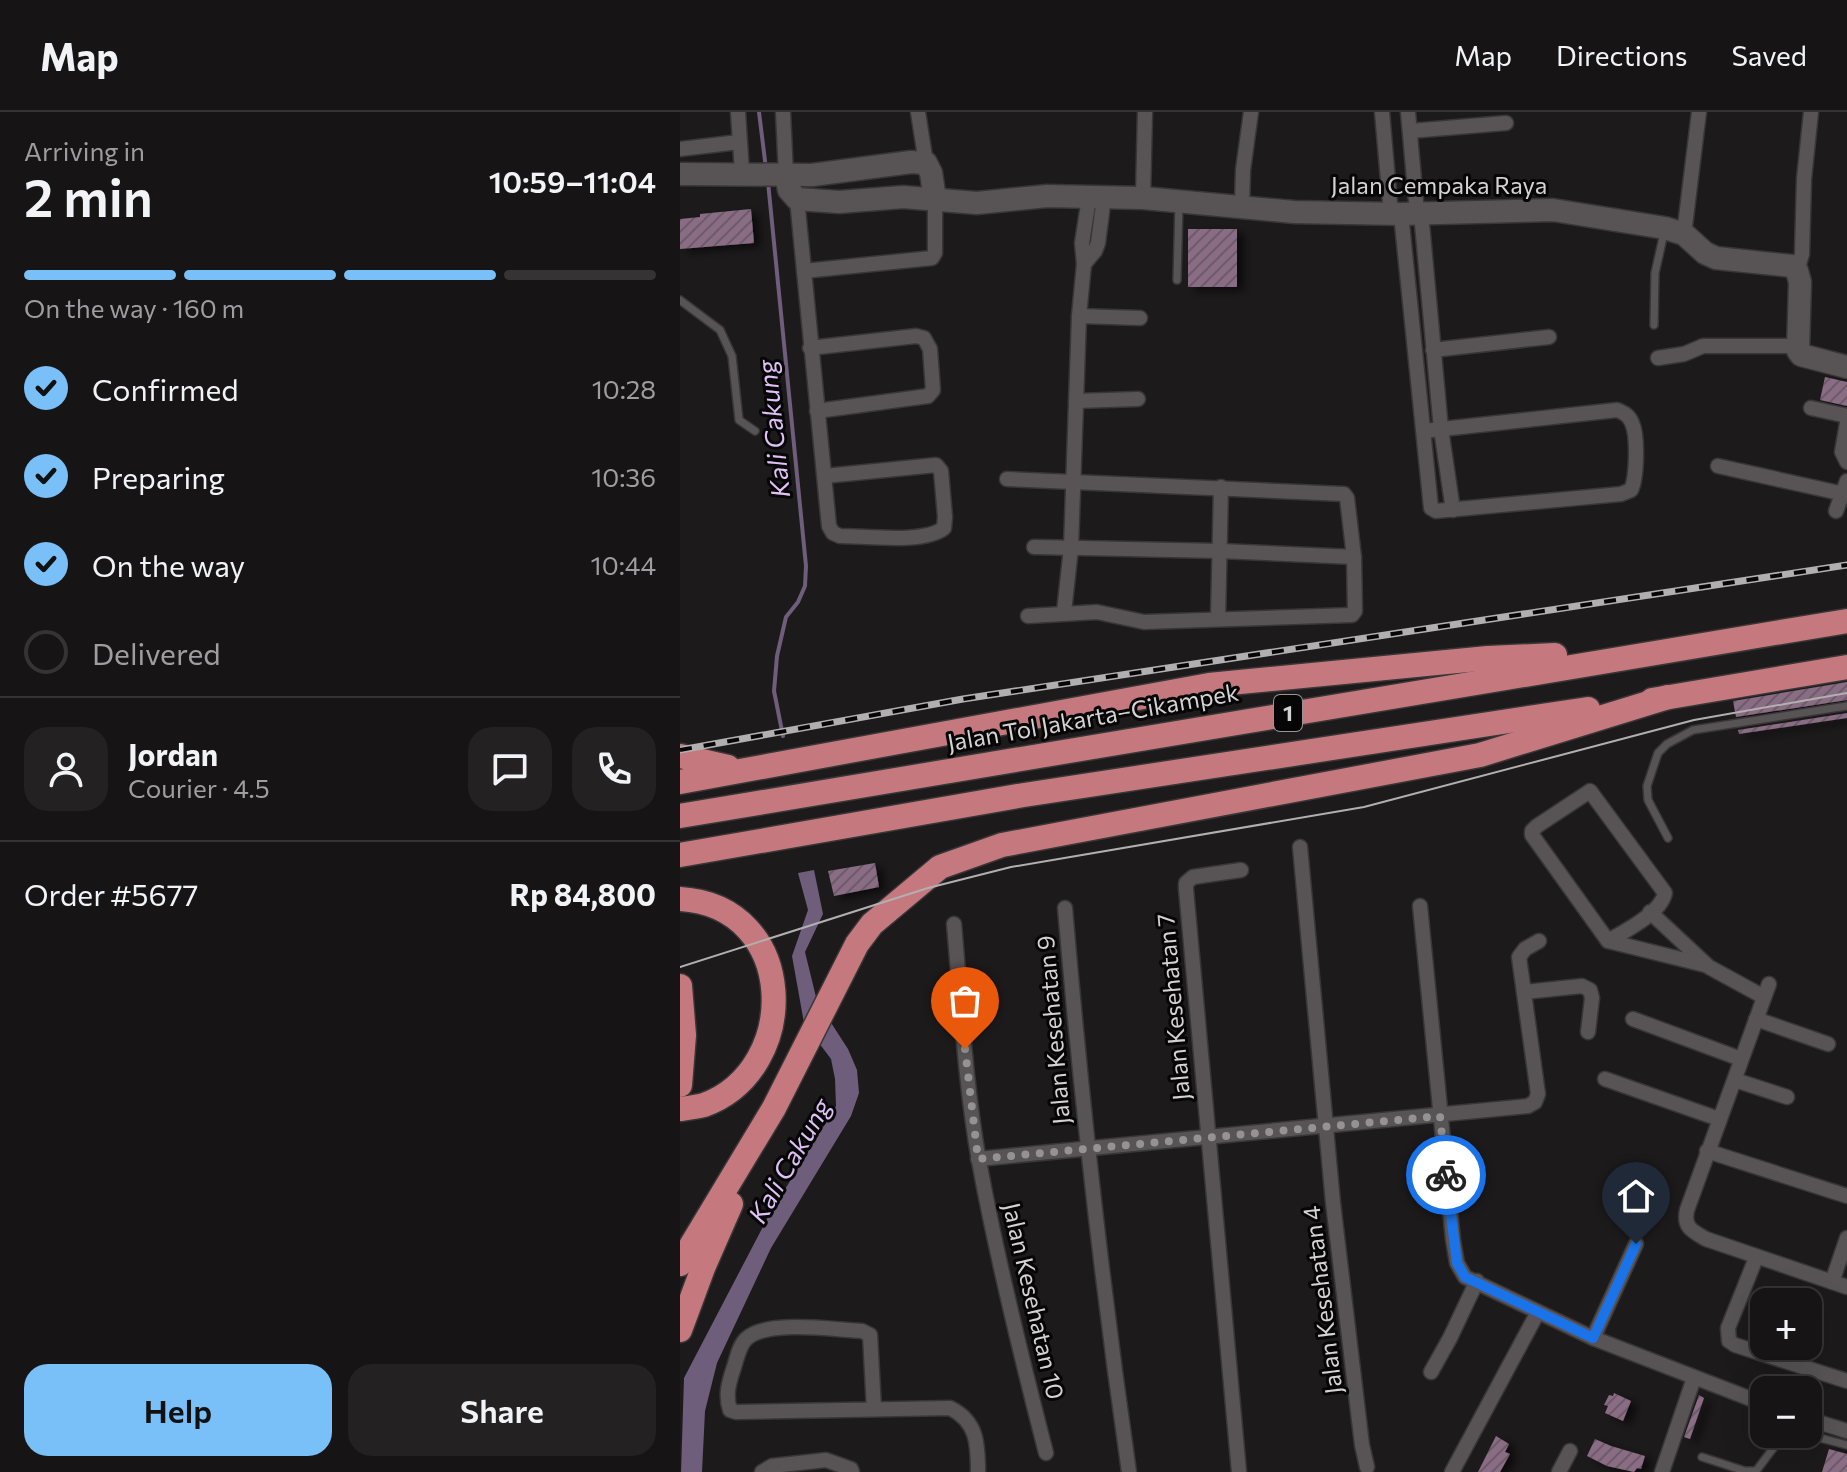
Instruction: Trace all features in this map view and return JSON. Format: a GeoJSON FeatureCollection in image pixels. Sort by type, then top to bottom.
{"type":"FeatureCollection","features":[{"type":"Feature","properties":{"kind":"highway","name":"Jalan Tol Jakarta–Cikampek"},"geometry":{"type":"LineString","coordinates":[[680,816],[1847,621]]}},
{"type":"Feature","properties":{"kind":"highway"},"geometry":{"type":"LineString","coordinates":[[680,782],[1219,684],[1488,658],[1648,653]]}},
{"type":"Feature","properties":{"kind":"highway","name":"1"},"geometry":{"type":"LineString","coordinates":[[680,855],[1048,791],[1847,667]]}},
{"type":"Feature","properties":{"kind":"highway"},"geometry":{"type":"LineString","coordinates":[[680,1264],[772,1111],[857,944],[872,924],[940,867],[1002,845],[1480,755],[1668,697]]}},
{"type":"Feature","properties":{"kind":"highway"},"geometry":{"type":"LineString","coordinates":[[680,756],[747,769]]}},
{"type":"Feature","properties":{"kind":"highway"},"geometry":{"type":"LineString","coordinates":[[680,899],[701,900],[718,906],[741,922],[756,937],[767,955],[774,985],[773,1015],[760,1056],[748,1074],[720,1097],[704,1105],[680,1109]]}},
{"type":"Feature","properties":{"kind":"highway"},"geometry":{"type":"LineString","coordinates":[[680,986],[684,1035],[680,1085]]}},
{"type":"Feature","properties":{"kind":"highway"},"geometry":{"type":"LineString","coordinates":[[680,1330],[703,1268],[772,1111]]}},
{"type":"Feature","properties":{"kind":"street"},"geometry":{"type":"LineString","coordinates":[[738,112],[739,142],[765,174],[797,199],[829,526],[833,533],[840,536],[916,536],[939,532],[944,528],[939,467],[931,464],[825,476]]}},
{"type":"Feature","properties":{"kind":"street"},"geometry":{"type":"LineString","coordinates":[[765,174],[783,112]]}},
{"type":"Feature","properties":{"kind":"street"},"geometry":{"type":"LineString","coordinates":[[804,271],[930,259],[935,253],[935,199],[918,112]]}},
{"type":"Feature","properties":{"kind":"street"},"geometry":{"type":"LineString","coordinates":[[1143,198],[1145,112]]}},
{"type":"Feature","properties":{"kind":"street"},"geometry":{"type":"LineString","coordinates":[[1242,207],[1243,170],[1251,112]]}},
{"type":"Feature","properties":{"kind":"street"},"geometry":{"type":"LineString","coordinates":[[1382,112],[1408,214],[1433,350],[1453,510]]}},
{"type":"Feature","properties":{"kind":"street"},"geometry":{"type":"LineString","coordinates":[[1408,112],[1408,214],[1424,431],[1431,508],[1436,511],[1453,510],[1621,494],[1631,490],[1636,479],[1634,425],[1627,414],[1617,410],[1424,431]]}},
{"type":"Feature","properties":{"kind":"street"},"geometry":{"type":"LineString","coordinates":[[1675,231],[1699,112]]}},
{"type":"Feature","properties":{"kind":"street"},"geometry":{"type":"LineString","coordinates":[[1811,112],[1804,179],[1802,254],[1797,271],[1800,282],[1798,346],[1801,355],[1847,367]]}},
{"type":"Feature","properties":{"kind":"street"},"geometry":{"type":"LineString","coordinates":[[1410,131],[1506,123]]}},
{"type":"Feature","properties":{"kind":"street"},"geometry":{"type":"LineString","coordinates":[[680,149],[739,142]]}},
{"type":"Feature","properties":{"kind":"street"},"geometry":{"type":"LineString","coordinates":[[680,174],[832,173],[911,162],[926,163]]}},
{"type":"Feature","properties":{"kind":"street","name":"Jalan Cempaka Raya"},"geometry":{"type":"LineString","coordinates":[[797,199],[821,202],[903,197],[977,203],[1047,196],[1143,198],[1294,212],[1408,214],[1553,210],[1675,231],[1716,258],[1782,264],[1792,266],[1797,271]]}},
{"type":"Feature","properties":{"kind":"street"},"geometry":{"type":"LineString","coordinates":[[1084,264],[1095,251],[1100,220],[1096,198]]}},
{"type":"Feature","properties":{"kind":"street"},"geometry":{"type":"LineString","coordinates":[[1064,612],[1071,548],[1079,316],[1084,264],[1082,243],[1096,198]]}},
{"type":"Feature","properties":{"kind":"street"},"geometry":{"type":"LineString","coordinates":[[1079,316],[1140,318]]}},
{"type":"Feature","properties":{"kind":"street"},"geometry":{"type":"LineString","coordinates":[[810,348],[916,336],[924,338],[930,349],[933,390],[928,396],[817,411]]}},
{"type":"Feature","properties":{"kind":"street"},"geometry":{"type":"LineString","coordinates":[[1433,350],[1549,337]]}},
{"type":"Feature","properties":{"kind":"street"},"geometry":{"type":"LineString","coordinates":[[1658,358],[1684,354],[1703,346],[1798,346]]}},
{"type":"Feature","properties":{"kind":"street"},"geometry":{"type":"LineString","coordinates":[[1076,401],[1138,399]]}},
{"type":"Feature","properties":{"kind":"street"},"geometry":{"type":"LineString","coordinates":[[1811,408],[1847,416]]}},
{"type":"Feature","properties":{"kind":"street"},"geometry":{"type":"LineString","coordinates":[[1847,423],[1842,452],[1847,462]]}},
{"type":"Feature","properties":{"kind":"street"},"geometry":{"type":"LineString","coordinates":[[1718,466],[1846,487],[1836,511]]}},
{"type":"Feature","properties":{"kind":"street"},"geometry":{"type":"LineString","coordinates":[[1007,479],[1221,487],[1344,494],[1347,498],[1354,557],[1355,611],[1352,615],[1144,622],[1097,612],[1028,616]]}},
{"type":"Feature","properties":{"kind":"street"},"geometry":{"type":"LineString","coordinates":[[1218,619],[1221,487]]}},
{"type":"Feature","properties":{"kind":"street"},"geometry":{"type":"LineString","coordinates":[[1034,547],[1354,557]]}},
{"type":"Feature","properties":{"kind":"street"},"geometry":{"type":"LineString","coordinates":[[1608,941],[1650,912],[1663,900],[1665,893],[1593,793],[1586,792],[1537,826],[1532,835],[1608,941],[1709,967],[1766,990],[1707,1151],[1687,1210],[1686,1224],[1706,1239],[1840,1285],[1847,1238]]}},
{"type":"Feature","properties":{"kind":"street","name":"Jalan Kesehatan 4"},"geometry":{"type":"LineString","coordinates":[[1300,847],[1325,1128],[1367,1467]]}},
{"type":"Feature","properties":{"kind":"street","name":"Jalan Kesehatan 7"},"geometry":{"type":"LineString","coordinates":[[1208,1138],[1186,883],[1193,877],[1241,870]]}},
{"type":"Feature","properties":{"kind":"street"},"geometry":{"type":"LineString","coordinates":[[1420,906],[1457,1263],[1465,1277],[1593,1338],[1750,1399]]}},
{"type":"Feature","properties":{"kind":"street","name":"Jalan Kesehatan 9"},"geometry":{"type":"LineString","coordinates":[[1065,908],[1107,1322],[1129,1472]]}},
{"type":"Feature","properties":{"kind":"street"},"geometry":{"type":"LineString","coordinates":[[1650,912],[1709,967]]}},
{"type":"Feature","properties":{"kind":"street","name":"Jalan Kesehatan 10"},"geometry":{"type":"LineString","coordinates":[[954,924],[978,1159],[1007,1300],[1046,1453]]}},
{"type":"Feature","properties":{"kind":"street"},"geometry":{"type":"LineString","coordinates":[[978,1159],[1520,1108],[1535,1102],[1538,1094],[1519,957],[1525,949],[1539,941]]}},
{"type":"Feature","properties":{"kind":"street"},"geometry":{"type":"LineString","coordinates":[[1524,992],[1582,986],[1590,990],[1588,1032]]}},
{"type":"Feature","properties":{"kind":"street"},"geometry":{"type":"LineString","coordinates":[[1633,1019],[1741,1059]]}},
{"type":"Feature","properties":{"kind":"street"},"geometry":{"type":"LineString","coordinates":[[1756,1019],[1828,1044]]}},
{"type":"Feature","properties":{"kind":"street"},"geometry":{"type":"LineString","coordinates":[[1605,1079],[1719,1119]]}},
{"type":"Feature","properties":{"kind":"street"},"geometry":{"type":"LineString","coordinates":[[1735,1080],[1787,1097]]}},
{"type":"Feature","properties":{"kind":"street"},"geometry":{"type":"LineString","coordinates":[[1208,1138],[1239,1472]]}},
{"type":"Feature","properties":{"kind":"street"},"geometry":{"type":"LineString","coordinates":[[1707,1151],[1847,1196]]}},
{"type":"Feature","properties":{"kind":"street"},"geometry":{"type":"LineString","coordinates":[[1593,1338],[1636,1244]]}},
{"type":"Feature","properties":{"kind":"street"},"geometry":{"type":"LineString","coordinates":[[1756,1258],[1728,1328],[1729,1341],[1846,1377]]}},
{"type":"Feature","properties":{"kind":"street"},"geometry":{"type":"LineString","coordinates":[[1431,1372],[1477,1281]]}},
{"type":"Feature","properties":{"kind":"street"},"geometry":{"type":"LineString","coordinates":[[1452,1472],[1538,1312]]}},
{"type":"Feature","properties":{"kind":"street"},"geometry":{"type":"LineString","coordinates":[[874,1409],[870,1335],[862,1331],[766,1329],[747,1339],[728,1385],[727,1402],[730,1410],[736,1412],[950,1408],[960,1413],[975,1431],[978,1472]]}},
{"type":"Feature","properties":{"kind":"street"},"geometry":{"type":"LineString","coordinates":[[1662,1472],[1694,1378]]}},
{"type":"Feature","properties":{"kind":"street"},"geometry":{"type":"LineString","coordinates":[[1822,1423],[1847,1431]]}},
{"type":"Feature","properties":{"kind":"street"},"geometry":{"type":"LineString","coordinates":[[1559,1472],[1570,1451]]}},
{"type":"Feature","properties":{"kind":"street"},"geometry":{"type":"LineString","coordinates":[[762,1472],[772,1466],[826,1460],[852,1472]]}},
{"type":"Feature","properties":{"kind":"lane"},"geometry":{"type":"LineString","coordinates":[[1177,280],[1179,201]]}},
{"type":"Feature","properties":{"kind":"lane"},"geometry":{"type":"LineString","coordinates":[[1654,325],[1655,273],[1675,231]]}},
{"type":"Feature","properties":{"kind":"lane"},"geometry":{"type":"LineString","coordinates":[[680,300],[720,330],[732,356],[739,420],[755,431]]}},
{"type":"Feature","properties":{"kind":"lane"},"geometry":{"type":"LineString","coordinates":[[1668,838],[1648,800],[1647,786],[1658,753],[1667,744],[1693,730],[1847,706]]}},
{"type":"Feature","properties":{"kind":"lane"},"geometry":{"type":"LineString","coordinates":[[1822,1438],[1847,1445]]}},
{"type":"Feature","properties":{"kind":"lane"},"geometry":{"type":"LineString","coordinates":[[1702,1457],[1745,1471],[1756,1471],[1773,1448]]}},
{"type":"Feature","properties":{"kind":"shaded area"},"geometry":{"type":"Polygon","coordinates":[[[814,870],[823,914],[805,952],[817,1001],[848,1049],[857,1070],[859,1093],[851,1116],[771,1248],[717,1363],[705,1411],[702,1472],[681,1472],[684,1378],[768,1217],[836,1106],[831,1059],[804,1023],[792,956],[808,910],[798,873],[814,870]]]}},
{"type":"Feature","properties":{"kind":"building"},"geometry":{"type":"Polygon","coordinates":[[[751,209],[754,243],[680,249],[680,219],[751,209]]]}},
{"type":"Feature","properties":{"kind":"building"},"geometry":{"type":"Polygon","coordinates":[[[1188,229],[1237,229],[1237,287],[1188,287],[1188,229]]]}},
{"type":"Feature","properties":{"kind":"building"},"geometry":{"type":"Polygon","coordinates":[[[1825,377],[1847,382],[1847,406],[1820,400],[1825,377]]]}},
{"type":"Feature","properties":{"kind":"building"},"geometry":{"type":"Polygon","coordinates":[[[1847,682],[1847,700],[1736,717],[1733,701],[1847,682]]]}},
{"type":"Feature","properties":{"kind":"building"},"geometry":{"type":"Polygon","coordinates":[[[1847,713],[1847,718],[1739,734],[1738,730],[1847,713]]]}},
{"type":"Feature","properties":{"kind":"building"},"geometry":{"type":"Polygon","coordinates":[[[875,863],[879,887],[834,896],[828,871],[875,863]]]}},
{"type":"Feature","properties":{"kind":"building"},"geometry":{"type":"Polygon","coordinates":[[[1614,1393],[1631,1401],[1623,1421],[1605,1413],[1608,1406],[1604,1405],[1609,1395],[1613,1396],[1614,1393]]]}},
{"type":"Feature","properties":{"kind":"building"},"geometry":{"type":"Polygon","coordinates":[[[1699,1395],[1704,1398],[1690,1439],[1684,1437],[1699,1395]]]}},
{"type":"Feature","properties":{"kind":"building"},"geometry":{"type":"Polygon","coordinates":[[[1496,1436],[1509,1444],[1505,1452],[1510,1454],[1500,1472],[1478,1472],[1496,1436]]]}},
{"type":"Feature","properties":{"kind":"building"},"geometry":{"type":"Polygon","coordinates":[[[1595,1439],[1645,1456],[1641,1469],[1637,1468],[1634,1472],[1607,1466],[1587,1456],[1595,1439]]]}},
{"type":"Feature","properties":{"kind":"building"},"geometry":{"type":"Polygon","coordinates":[[[1829,1449],[1847,1454],[1847,1472],[1822,1472],[1829,1449]]]}},
{"type":"Feature","properties":{"kind":"waterway","name":"Kali Cakung"},"geometry":{"type":"LineString","coordinates":[[759,112],[766,169]]}},
{"type":"Feature","properties":{"kind":"waterway","name":"Kali Cakung"},"geometry":{"type":"LineString","coordinates":[[768,182],[806,566],[805,586],[786,617],[777,656],[774,691],[783,736]]}},
{"type":"Feature","properties":{"kind":"tram line"},"geometry":{"type":"LineString","coordinates":[[680,967],[928,888],[1011,867],[1364,807],[1694,720],[1847,693]]}},
{"type":"Feature","properties":{"kind":"railway"},"geometry":{"type":"LineString","coordinates":[[680,750],[963,699],[1847,565]]}},
{"type":"Feature","properties":{"kind":"way so far"},"geometry":{"type":"LineString","coordinates":[[965,1049],[978,1159],[1440,1116],[1446,1175]]}},
{"type":"Feature","properties":{"kind":"route"},"geometry":{"type":"LineString","coordinates":[[1446,1175],[1457,1263],[1465,1277],[1593,1338],[1636,1244]]}}]}
